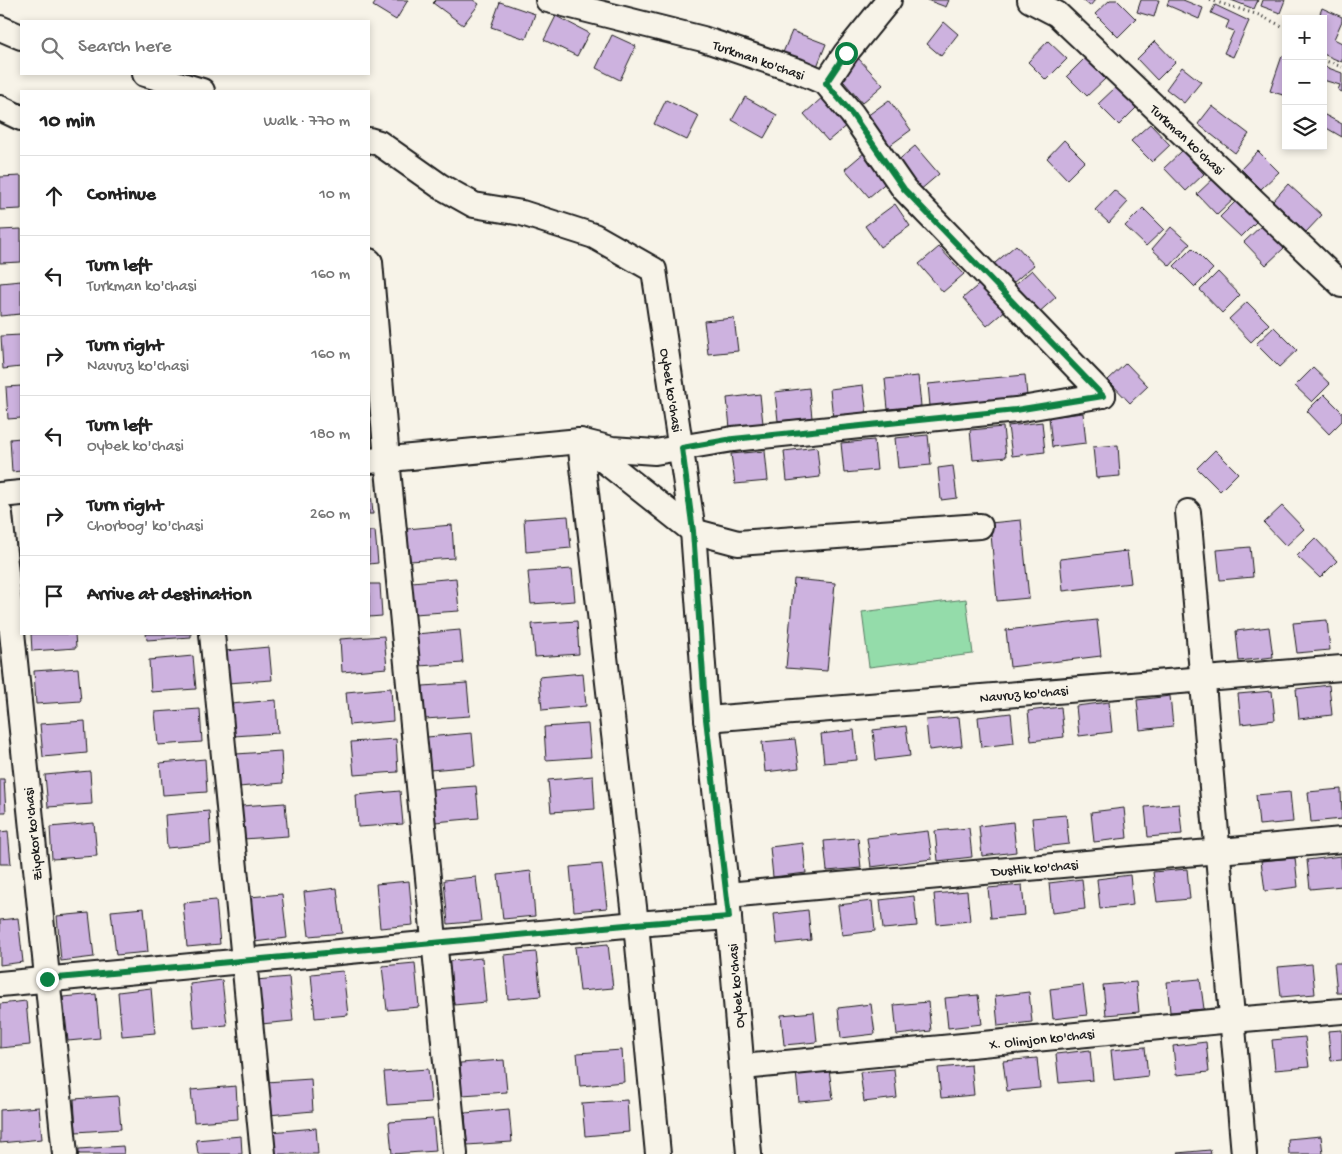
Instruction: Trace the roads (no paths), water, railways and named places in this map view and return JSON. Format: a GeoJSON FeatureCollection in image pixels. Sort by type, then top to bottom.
{"type":"FeatureCollection","features":[{"type":"Feature","properties":{"kind":"street","name":"Turkman ko'chasi"},"geometry":{"type":"LineString","coordinates":[[548,0],[703,39],[798,71],[826,83],[852,114],[904,189],[1103,396],[1016,410],[733,439],[682,448]]}},
{"type":"Feature","properties":{"kind":"street"},"geometry":{"type":"LineString","coordinates":[[826,83],[846,53],[889,0]]}},
{"type":"Feature","properties":{"kind":"street","name":"Turkman ko'chasi"},"geometry":{"type":"LineString","coordinates":[[1030,0],[1057,14],[1342,285]]}},
{"type":"Feature","properties":{"kind":"street"},"geometry":{"type":"LineString","coordinates":[[0,28],[20,37]]}},
{"type":"Feature","properties":{"kind":"street"},"geometry":{"type":"LineString","coordinates":[[148,75],[199,90]]}},
{"type":"Feature","properties":{"kind":"street"},"geometry":{"type":"LineString","coordinates":[[0,108],[20,118]]}},
{"type":"Feature","properties":{"kind":"street","name":"Oybek ko'chasi"},"geometry":{"type":"LineString","coordinates":[[370,140],[379,143],[440,186],[474,205],[522,213],[594,236],[654,270],[693,531],[706,719],[728,906],[749,1154]]}},
{"type":"Feature","properties":{"kind":"street"},"geometry":{"type":"LineString","coordinates":[[370,262],[378,460],[434,943],[455,1154]]}},
{"type":"Feature","properties":{"kind":"street"},"geometry":{"type":"LineString","coordinates":[[580,441],[693,531],[738,543],[980,526]]}},
{"type":"Feature","properties":{"kind":"street"},"geometry":{"type":"LineString","coordinates":[[580,441],[636,924],[658,1154]]}},
{"type":"Feature","properties":{"kind":"street"},"geometry":{"type":"LineString","coordinates":[[378,460],[580,441],[612,449],[656,452],[682,448]]}},
{"type":"Feature","properties":{"kind":"street"},"geometry":{"type":"LineString","coordinates":[[0,495],[20,493]]}},
{"type":"Feature","properties":{"kind":"street"},"geometry":{"type":"LineString","coordinates":[[1188,512],[1244,1154]]}},
{"type":"Feature","properties":{"kind":"street","name":"Ziyokor ko'chasi"},"geometry":{"type":"LineString","coordinates":[[0,514],[65,1154]]}},
{"type":"Feature","properties":{"kind":"street"},"geometry":{"type":"LineString","coordinates":[[212,635],[263,1154]]}},
{"type":"Feature","properties":{"kind":"street","name":"Navruz ko'chasi"},"geometry":{"type":"LineString","coordinates":[[706,719],[1342,668]]}},
{"type":"Feature","properties":{"kind":"street","name":"Dustlik ko'chasi"},"geometry":{"type":"LineString","coordinates":[[0,984],[636,924],[728,906],[1217,851],[1342,840]]}},
{"type":"Feature","properties":{"kind":"street","name":"X. Olimjon ko'chasi"},"geometry":{"type":"LineString","coordinates":[[743,1067],[1342,1011]]}}]}
